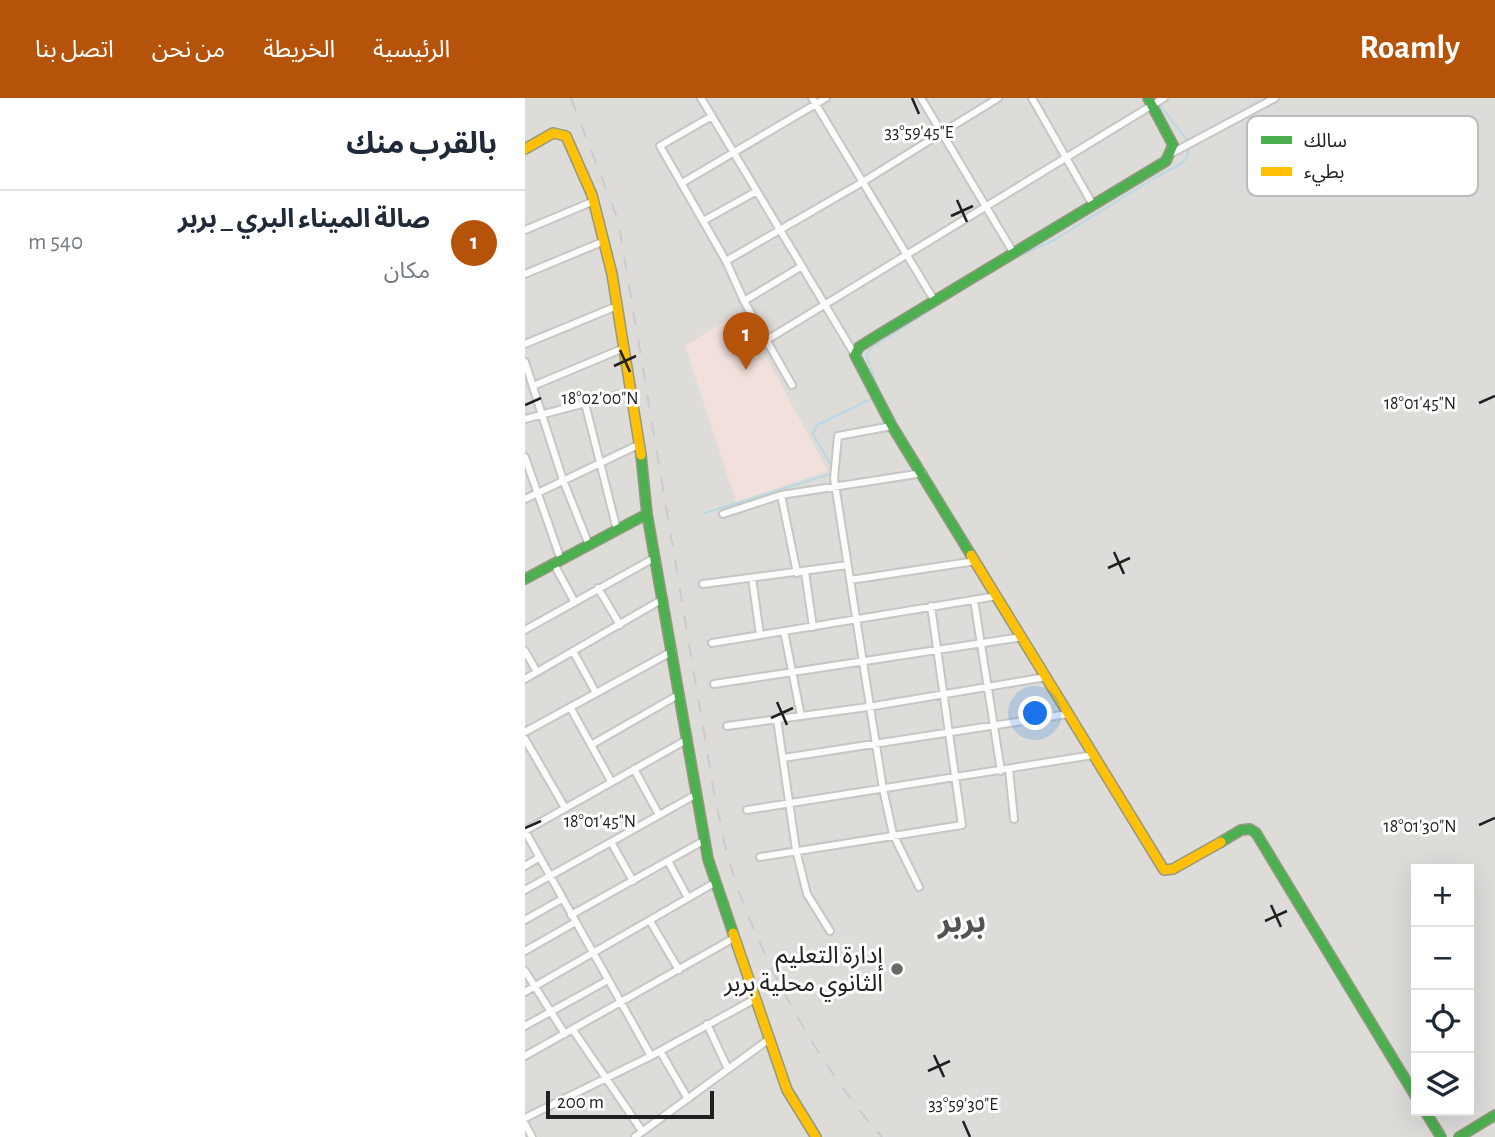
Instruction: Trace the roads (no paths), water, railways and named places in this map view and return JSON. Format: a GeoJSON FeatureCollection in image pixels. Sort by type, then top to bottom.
{"type":"FeatureCollection","features":[{"type":"Feature","properties":{"kind":"street"},"geometry":{"type":"LineString","coordinates":[[701,98],[855,355],[892,426],[1164,870],[1173,869],[1241,830],[1250,829],[1256,833],[1411,1089]]}},
{"type":"Feature","properties":{"kind":"street"},"geometry":{"type":"LineString","coordinates":[[682,183],[734,153],[813,101],[826,98]]}},
{"type":"Feature","properties":{"kind":"street"},"geometry":{"type":"LineString","coordinates":[[921,98],[1013,252]]}},
{"type":"Feature","properties":{"kind":"street"},"geometry":{"type":"LineString","coordinates":[[726,261],[861,183],[998,98]]}},
{"type":"Feature","properties":{"kind":"street"},"geometry":{"type":"LineString","coordinates":[[1031,98],[1093,205]]}},
{"type":"Feature","properties":{"kind":"street"},"geometry":{"type":"LineString","coordinates":[[765,341],[1066,159],[1150,102],[1164,98]]}},
{"type":"Feature","properties":{"kind":"street"},"geometry":{"type":"LineString","coordinates":[[855,355],[859,347],[1166,161],[1172,153],[1275,98]]}},
{"type":"Feature","properties":{"kind":"street"},"geometry":{"type":"LineString","coordinates":[[813,101],[934,300]]}},
{"type":"Feature","properties":{"kind":"street"},"geometry":{"type":"LineString","coordinates":[[1150,102],[1173,145],[1172,153]]}},
{"type":"Feature","properties":{"kind":"street"},"geometry":{"type":"LineString","coordinates":[[712,116],[660,146],[726,261],[765,341],[792,385]]}},
{"type":"Feature","properties":{"kind":"street"},"geometry":{"type":"LineString","coordinates":[[525,149],[553,133],[566,136],[594,201],[617,306],[640,444],[647,514],[705,840],[716,882],[768,1040],[787,1090],[816,1137]]}},
{"type":"Feature","properties":{"kind":"street"},"geometry":{"type":"LineString","coordinates":[[703,221],[757,191]]}},
{"type":"Feature","properties":{"kind":"street"},"geometry":{"type":"LineString","coordinates":[[525,230],[594,201]]}},
{"type":"Feature","properties":{"kind":"street"},"geometry":{"type":"LineString","coordinates":[[525,274],[602,242]]}},
{"type":"Feature","properties":{"kind":"street"},"geometry":{"type":"LineString","coordinates":[[744,301],[802,267]]}},
{"type":"Feature","properties":{"kind":"street"},"geometry":{"type":"LineString","coordinates":[[525,344],[617,306]]}},
{"type":"Feature","properties":{"kind":"street"},"geometry":{"type":"LineString","coordinates":[[533,386],[624,348]]}},
{"type":"Feature","properties":{"kind":"street"},"geometry":{"type":"LineString","coordinates":[[525,362],[563,480],[589,545]]}},
{"type":"Feature","properties":{"kind":"street"},"geometry":{"type":"LineString","coordinates":[[525,419],[631,391]]}},
{"type":"Feature","properties":{"kind":"street"},"geometry":{"type":"LineString","coordinates":[[585,403],[598,464],[617,530]]}},
{"type":"Feature","properties":{"kind":"street"},"geometry":{"type":"LineString","coordinates":[[892,426],[838,436],[835,488],[883,789],[893,834],[919,887]]}},
{"type":"Feature","properties":{"kind":"street"},"geometry":{"type":"LineString","coordinates":[[525,499],[640,444]]}},
{"type":"Feature","properties":{"kind":"street"},"geometry":{"type":"LineString","coordinates":[[525,457],[558,562],[574,601]]}},
{"type":"Feature","properties":{"kind":"street"},"geometry":{"type":"LineString","coordinates":[[723,514],[781,495],[923,473]]}},
{"type":"Feature","properties":{"kind":"street"},"geometry":{"type":"LineString","coordinates":[[781,495],[813,627]]}},
{"type":"Feature","properties":{"kind":"street"},"geometry":{"type":"LineString","coordinates":[[526,575],[558,562],[647,514]]}},
{"type":"Feature","properties":{"kind":"street"},"geometry":{"type":"LineString","coordinates":[[525,630],[656,557]]}},
{"type":"Feature","properties":{"kind":"street"},"geometry":{"type":"LineString","coordinates":[[850,580],[976,561]]}},
{"type":"Feature","properties":{"kind":"street"},"geometry":{"type":"LineString","coordinates":[[703,584],[848,565]]}},
{"type":"Feature","properties":{"kind":"street"},"geometry":{"type":"LineString","coordinates":[[752,578],[760,635]]}},
{"type":"Feature","properties":{"kind":"street"},"geometry":{"type":"LineString","coordinates":[[598,588],[620,625]]}},
{"type":"Feature","properties":{"kind":"street"},"geometry":{"type":"LineString","coordinates":[[712,643],[997,596]]}},
{"type":"Feature","properties":{"kind":"street"},"geometry":{"type":"LineString","coordinates":[[525,678],[664,599]]}},
{"type":"Feature","properties":{"kind":"street"},"geometry":{"type":"LineString","coordinates":[[974,600],[1001,771]]}},
{"type":"Feature","properties":{"kind":"street"},"geometry":{"type":"LineString","coordinates":[[759,857],[962,825],[931,606]]}},
{"type":"Feature","properties":{"kind":"street"},"geometry":{"type":"LineString","coordinates":[[783,631],[801,716]]}},
{"type":"Feature","properties":{"kind":"street"},"geometry":{"type":"LineString","coordinates":[[714,684],[1022,637]]}},
{"type":"Feature","properties":{"kind":"street"},"geometry":{"type":"LineString","coordinates":[[525,651],[537,672]]}},
{"type":"Feature","properties":{"kind":"street"},"geometry":{"type":"LineString","coordinates":[[573,651],[596,693]]}},
{"type":"Feature","properties":{"kind":"street"},"geometry":{"type":"LineString","coordinates":[[525,732],[673,651]]}},
{"type":"Feature","properties":{"kind":"street"},"geometry":{"type":"LineString","coordinates":[[726,726],[868,708],[1046,677]]}},
{"type":"Feature","properties":{"kind":"street"},"geometry":{"type":"LineString","coordinates":[[591,745],[680,694]]}},
{"type":"Feature","properties":{"kind":"street"},"geometry":{"type":"LineString","coordinates":[[570,708],[611,781]]}},
{"type":"Feature","properties":{"kind":"street"},"geometry":{"type":"LineString","coordinates":[[783,758],[1068,714]]}},
{"type":"Feature","properties":{"kind":"street"},"geometry":{"type":"LineString","coordinates":[[777,719],[796,850],[807,894],[830,931]]}},
{"type":"Feature","properties":{"kind":"street"},"geometry":{"type":"LineString","coordinates":[[525,739],[565,808]]}},
{"type":"Feature","properties":{"kind":"street"},"geometry":{"type":"LineString","coordinates":[[651,1056],[526,835],[611,781],[688,740]]}},
{"type":"Feature","properties":{"kind":"street"},"geometry":{"type":"LineString","coordinates":[[747,810],[1093,755]]}},
{"type":"Feature","properties":{"kind":"street"},"geometry":{"type":"LineString","coordinates":[[634,769],[659,815]]}},
{"type":"Feature","properties":{"kind":"street"},"geometry":{"type":"LineString","coordinates":[[1009,769],[1014,819]]}},
{"type":"Feature","properties":{"kind":"street"},"geometry":{"type":"LineString","coordinates":[[525,890],[697,794]]}},
{"type":"Feature","properties":{"kind":"street"},"geometry":{"type":"LineString","coordinates":[[525,951],[633,881],[705,840]]}},
{"type":"Feature","properties":{"kind":"street"},"geometry":{"type":"LineString","coordinates":[[611,842],[633,881]]}},
{"type":"Feature","properties":{"kind":"street"},"geometry":{"type":"LineString","coordinates":[[525,866],[540,857]]}},
{"type":"Feature","properties":{"kind":"street"},"geometry":{"type":"LineString","coordinates":[[668,861],[688,898]]}},
{"type":"Feature","properties":{"kind":"street"},"geometry":{"type":"LineString","coordinates":[[525,992],[716,882]]}},
{"type":"Feature","properties":{"kind":"street"},"geometry":{"type":"LineString","coordinates":[[525,920],[562,899]]}},
{"type":"Feature","properties":{"kind":"street"},"geometry":{"type":"LineString","coordinates":[[650,920],[679,970]]}},
{"type":"Feature","properties":{"kind":"street"},"geometry":{"type":"LineString","coordinates":[[525,1056],[620,1005],[734,938]]}},
{"type":"Feature","properties":{"kind":"street"},"geometry":{"type":"LineString","coordinates":[[525,971],[565,1034]]}},
{"type":"Feature","properties":{"kind":"street"},"geometry":{"type":"LineString","coordinates":[[525,1026],[607,980]]}},
{"type":"Feature","properties":{"kind":"street"},"geometry":{"type":"LineString","coordinates":[[525,1118],[651,1056],[755,999]]}},
{"type":"Feature","properties":{"kind":"street"},"geometry":{"type":"LineString","coordinates":[[707,1024],[729,1069]]}},
{"type":"Feature","properties":{"kind":"street"},"geometry":{"type":"LineString","coordinates":[[573,1030],[642,1131]]}},
{"type":"Feature","properties":{"kind":"street"},"geometry":{"type":"LineString","coordinates":[[635,1137],[768,1040]]}},
{"type":"Feature","properties":{"kind":"street"},"geometry":{"type":"LineString","coordinates":[[660,1051],[688,1098]]}},
{"type":"Feature","properties":{"kind":"street"},"geometry":{"type":"LineString","coordinates":[[1459,1137],[1495,1115]]}},
{"type":"Feature","properties":{"kind":"street"},"geometry":{"type":"LineString","coordinates":[[1428,1116],[1441,1137]]}},
{"type":"Feature","properties":{"kind":"street"},"geometry":{"type":"LineString","coordinates":[[525,1124],[532,1137]]}},
{"type":"Feature","properties":{"kind":"waterway"},"geometry":{"type":"LineString","coordinates":[[1159,104],[1188,141]]}},
{"type":"Feature","properties":{"kind":"waterway"},"geometry":{"type":"LineString","coordinates":[[1009,261],[1056,239],[1181,164],[1187,158],[1189,147]]}},
{"type":"Feature","properties":{"kind":"waterway"},"geometry":{"type":"LineString","coordinates":[[880,394],[866,355],[871,348],[987,274]]}},
{"type":"Feature","properties":{"kind":"waterway"},"geometry":{"type":"LineString","coordinates":[[705,513],[830,474],[833,468],[813,434],[817,425],[871,399]]}},
{"type":"Feature","properties":{"kind":"railway"},"geometry":{"type":"LineString","coordinates":[[571,98],[618,220],[714,793],[729,861],[755,933],[772,970],[835,1077],[882,1137]]}},
{"type":"Feature","properties":{"kind":"place","name":"صالة الميناء البري _ بربر"},"geometry":{"type":"Point","coordinates":[746,370]}},
{"type":"Feature","properties":{"kind":"place","name":"إدارة التعليم الثانوي محلية بربر"},"geometry":{"type":"Point","coordinates":[897,969]}},
{"type":"Feature","properties":{"kind":"district","name":"بربر"},"geometry":{"type":"Point","coordinates":[962,921]}}]}
